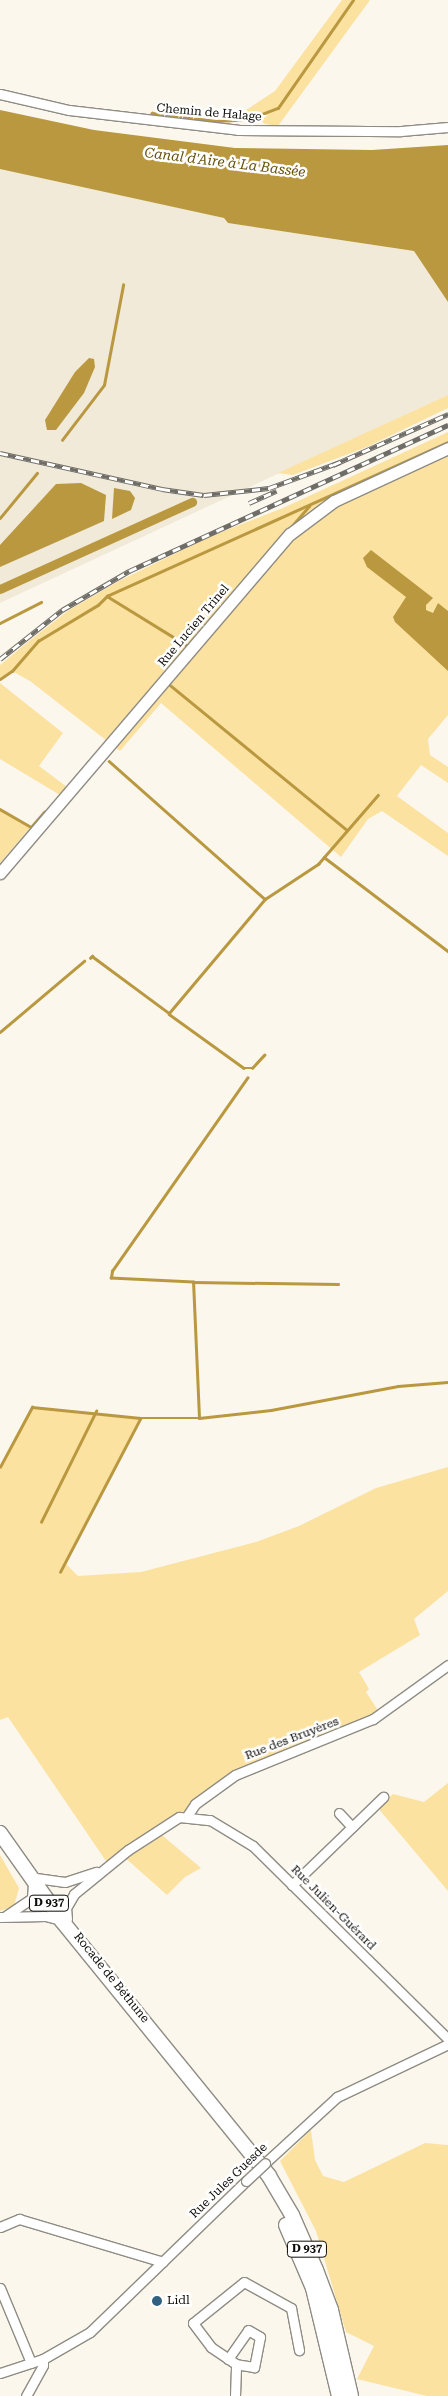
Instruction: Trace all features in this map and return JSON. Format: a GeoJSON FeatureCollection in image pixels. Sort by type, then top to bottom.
{"type":"FeatureCollection","features":[{"type":"Feature","properties":{"kind":"main road","name":"Rocade de Béthune"},"geometry":{"type":"LineString","coordinates":[[0,1833],[64,1920],[269,2176],[292,2215],[331,2310],[351,2396]]}},
{"type":"Feature","properties":{"kind":"main road","name":"Rocade de Béthune"},"geometry":{"type":"LineString","coordinates":[[226,2120],[282,2216],[313,2288],[339,2396]]}},
{"type":"Feature","properties":{"kind":"street","name":"Chemin de Halage"},"geometry":{"type":"LineString","coordinates":[[0,94],[69,110],[238,130],[401,131],[448,127]]}},
{"type":"Feature","properties":{"kind":"street","name":"Rue Lucien Trinel"},"geometry":{"type":"LineString","coordinates":[[0,873],[290,534],[334,501],[448,448]]}},
{"type":"Feature","properties":{"kind":"street","name":"Rue des Bruyères"},"geometry":{"type":"LineString","coordinates":[[64,1920],[66,1908],[74,1894],[98,1872],[171,1822],[187,1816],[195,1804],[236,1775],[374,1719],[448,1666]]}},
{"type":"Feature","properties":{"kind":"street"},"geometry":{"type":"LineString","coordinates":[[292,1885],[383,1797]]}},
{"type":"Feature","properties":{"kind":"street"},"geometry":{"type":"LineString","coordinates":[[339,1813],[352,1826]]}},
{"type":"Feature","properties":{"kind":"street","name":"Rue Julien-Guérard"},"geometry":{"type":"LineString","coordinates":[[187,1816],[210,1820],[230,1830],[253,1846],[448,2039]]}},
{"type":"Feature","properties":{"kind":"street","name":"Rue des Bruyères"},"geometry":{"type":"LineString","coordinates":[[32,1876],[65,1882],[98,1872]]}},
{"type":"Feature","properties":{"kind":"street"},"geometry":{"type":"LineString","coordinates":[[2,1917],[32,1898],[32,1876]]}},
{"type":"Feature","properties":{"kind":"street"},"geometry":{"type":"LineString","coordinates":[[2,1917],[45,1916],[64,1920]]}},
{"type":"Feature","properties":{"kind":"street","name":"Rue Jules Guesde"},"geometry":{"type":"LineString","coordinates":[[0,2373],[43,2359],[90,2332],[246,2181],[337,2097],[448,2044]]}},
{"type":"Feature","properties":{"kind":"street"},"geometry":{"type":"LineString","coordinates":[[0,2227],[19,2219],[163,2262]]}},
{"type":"Feature","properties":{"kind":"street"},"geometry":{"type":"LineString","coordinates":[[235,2396],[232,2361],[211,2347],[193,2323],[244,2282],[291,2308],[299,2350]]}},
{"type":"Feature","properties":{"kind":"street"},"geometry":{"type":"LineString","coordinates":[[0,2288],[31,2363]]}},
{"type":"Feature","properties":{"kind":"street"},"geometry":{"type":"LineString","coordinates":[[26,2396],[44,2365],[43,2359]]}},
{"type":"Feature","properties":{"kind":"shaded area"},"geometry":{"type":"Polygon","coordinates":[[[342,0],[370,0],[278,126],[265,124],[246,110],[275,91],[342,0]]]}},
{"type":"Feature","properties":{"kind":"shaded area"},"geometry":{"type":"Polygon","coordinates":[[[0,167],[224,218],[228,223],[413,251],[430,209],[448,279],[448,395],[0,603],[0,167]]]}},
{"type":"Feature","properties":{"kind":"shaded area"},"geometry":{"type":"Polygon","coordinates":[[[448,395],[448,408],[367,447],[293,475],[278,473],[448,395]]]}},
{"type":"Feature","properties":{"kind":"shaded area"},"geometry":{"type":"Polygon","coordinates":[[[448,432],[448,715],[428,739],[430,755],[448,767],[448,783],[421,765],[397,796],[448,833],[448,856],[382,811],[368,819],[341,857],[161,703],[120,751],[30,681],[12,671],[0,679],[0,665],[29,641],[69,610],[119,581],[211,536],[283,508],[448,432]]]}},
{"type":"Feature","properties":{"kind":"shaded area"},"geometry":{"type":"Polygon","coordinates":[[[0,683],[63,733],[39,766],[67,787],[60,795],[0,759],[0,683]]]}},
{"type":"Feature","properties":{"kind":"shaded area"},"geometry":{"type":"Polygon","coordinates":[[[0,809],[31,827],[0,863],[0,809]]]}},
{"type":"Feature","properties":{"kind":"shaded area"},"geometry":{"type":"Polygon","coordinates":[[[32,1407],[140,1418],[65,1563],[78,1576],[141,1572],[256,1542],[299,1526],[376,1488],[448,1467],[448,1591],[414,1619],[420,1635],[359,1672],[369,1689],[366,1692],[381,1715],[236,1775],[187,1816],[157,1831],[201,1868],[185,1877],[167,1895],[122,1855],[108,1864],[8,1717],[0,1720],[0,1467],[32,1407]]]}},
{"type":"Feature","properties":{"kind":"shaded area"},"geometry":{"type":"Polygon","coordinates":[[[448,1783],[448,1891],[378,1808],[393,1794],[424,1802],[448,1783]]]}},
{"type":"Feature","properties":{"kind":"shaded area"},"geometry":{"type":"Polygon","coordinates":[[[0,1855],[19,1888],[14,1906],[0,1911],[0,1855]]]}},
{"type":"Feature","properties":{"kind":"shaded area"},"geometry":{"type":"Polygon","coordinates":[[[311,2130],[315,2160],[323,2176],[344,2182],[425,2143],[448,2145],[448,2396],[427,2396],[357,2379],[374,2346],[346,2332],[316,2231],[280,2161],[311,2130]]]}},
{"type":"Feature","properties":{"kind":"water","name":"Canal d'Aire à La Bassée"},"geometry":{"type":"Polygon","coordinates":[[[0,110],[94,130],[235,148],[372,150],[448,145],[448,302],[414,251],[228,223],[224,218],[0,169],[0,110]]]}},
{"type":"Feature","properties":{"kind":"water"},"geometry":{"type":"Polygon","coordinates":[[[89,358],[94,359],[95,367],[84,393],[56,430],[47,430],[45,420],[75,372],[89,358]]]}},
{"type":"Feature","properties":{"kind":"water"},"geometry":{"type":"Polygon","coordinates":[[[81,483],[106,495],[104,521],[0,567],[0,545],[56,484],[81,483]]]}},
{"type":"Feature","properties":{"kind":"water"},"geometry":{"type":"Polygon","coordinates":[[[114,488],[130,491],[135,498],[131,510],[112,519],[114,488]]]}},
{"type":"Feature","properties":{"kind":"water"},"geometry":{"type":"Polygon","coordinates":[[[371,550],[433,598],[426,605],[426,610],[433,613],[438,603],[448,611],[448,671],[395,622],[393,617],[406,597],[367,567],[363,558],[371,550]]]}},
{"type":"Feature","properties":{"kind":"waterway"},"geometry":{"type":"LineString","coordinates":[[149,117],[152,113],[215,121],[249,119],[278,108],[353,0]]}},
{"type":"Feature","properties":{"kind":"waterway"},"geometry":{"type":"LineString","coordinates":[[62,440],[104,385],[123,285]]}},
{"type":"Feature","properties":{"kind":"waterway"},"geometry":{"type":"LineString","coordinates":[[0,679],[12,671],[38,641],[98,605],[107,596],[448,442]]}},
{"type":"Feature","properties":{"kind":"waterway"},"geometry":{"type":"LineString","coordinates":[[0,518],[37,473]]}},
{"type":"Feature","properties":{"kind":"waterway"},"geometry":{"type":"LineString","coordinates":[[0,589],[192,502]]}},
{"type":"Feature","properties":{"kind":"waterway"},"geometry":{"type":"LineString","coordinates":[[290,528],[309,506]]}},
{"type":"Feature","properties":{"kind":"waterway"},"geometry":{"type":"LineString","coordinates":[[107,596],[188,646]]}},
{"type":"Feature","properties":{"kind":"waterway"},"geometry":{"type":"LineString","coordinates":[[0,623],[41,602]]}},
{"type":"Feature","properties":{"kind":"waterway"},"geometry":{"type":"LineString","coordinates":[[170,685],[347,830]]}},
{"type":"Feature","properties":{"kind":"waterway"},"geometry":{"type":"LineString","coordinates":[[109,761],[265,899]]}},
{"type":"Feature","properties":{"kind":"waterway"},"geometry":{"type":"LineString","coordinates":[[90,958],[92,956],[169,1013],[265,899],[318,864],[378,795]]}},
{"type":"Feature","properties":{"kind":"waterway"},"geometry":{"type":"LineString","coordinates":[[0,809],[31,827],[44,812]]}},
{"type":"Feature","properties":{"kind":"waterway"},"geometry":{"type":"LineString","coordinates":[[324,857],[448,951]]}},
{"type":"Feature","properties":{"kind":"waterway"},"geometry":{"type":"LineString","coordinates":[[0,1032],[84,961]]}},
{"type":"Feature","properties":{"kind":"waterway"},"geometry":{"type":"LineString","coordinates":[[169,1014],[244,1068],[252,1068],[264,1055]]}},
{"type":"Feature","properties":{"kind":"waterway"},"geometry":{"type":"LineString","coordinates":[[0,1467],[32,1407],[140,1418],[199,1418],[193,1282],[111,1278],[112,1271],[247,1078]]}},
{"type":"Feature","properties":{"kind":"waterway"},"geometry":{"type":"LineString","coordinates":[[193,1282],[338,1284]]}},
{"type":"Feature","properties":{"kind":"waterway"},"geometry":{"type":"LineString","coordinates":[[199,1418],[271,1410],[398,1386],[448,1382]]}},
{"type":"Feature","properties":{"kind":"waterway"},"geometry":{"type":"LineString","coordinates":[[41,1522],[96,1411]]}},
{"type":"Feature","properties":{"kind":"waterway"},"geometry":{"type":"LineString","coordinates":[[60,1572],[140,1419]]}},
{"type":"Feature","properties":{"kind":"railway"},"geometry":{"type":"LineString","coordinates":[[333,465],[448,414]]}},
{"type":"Feature","properties":{"kind":"railway"},"geometry":{"type":"LineString","coordinates":[[0,659],[62,610],[129,571],[448,425]]}},
{"type":"Feature","properties":{"kind":"railway"},"geometry":{"type":"LineString","coordinates":[[0,453],[162,489],[204,495],[269,488],[340,462]]}},
{"type":"Feature","properties":{"kind":"railway"},"geometry":{"type":"LineString","coordinates":[[249,503],[276,491]]}},
{"type":"Feature","properties":{"kind":"place","name":"Lidl"},"geometry":{"type":"Point","coordinates":[157,2301]}}]}
